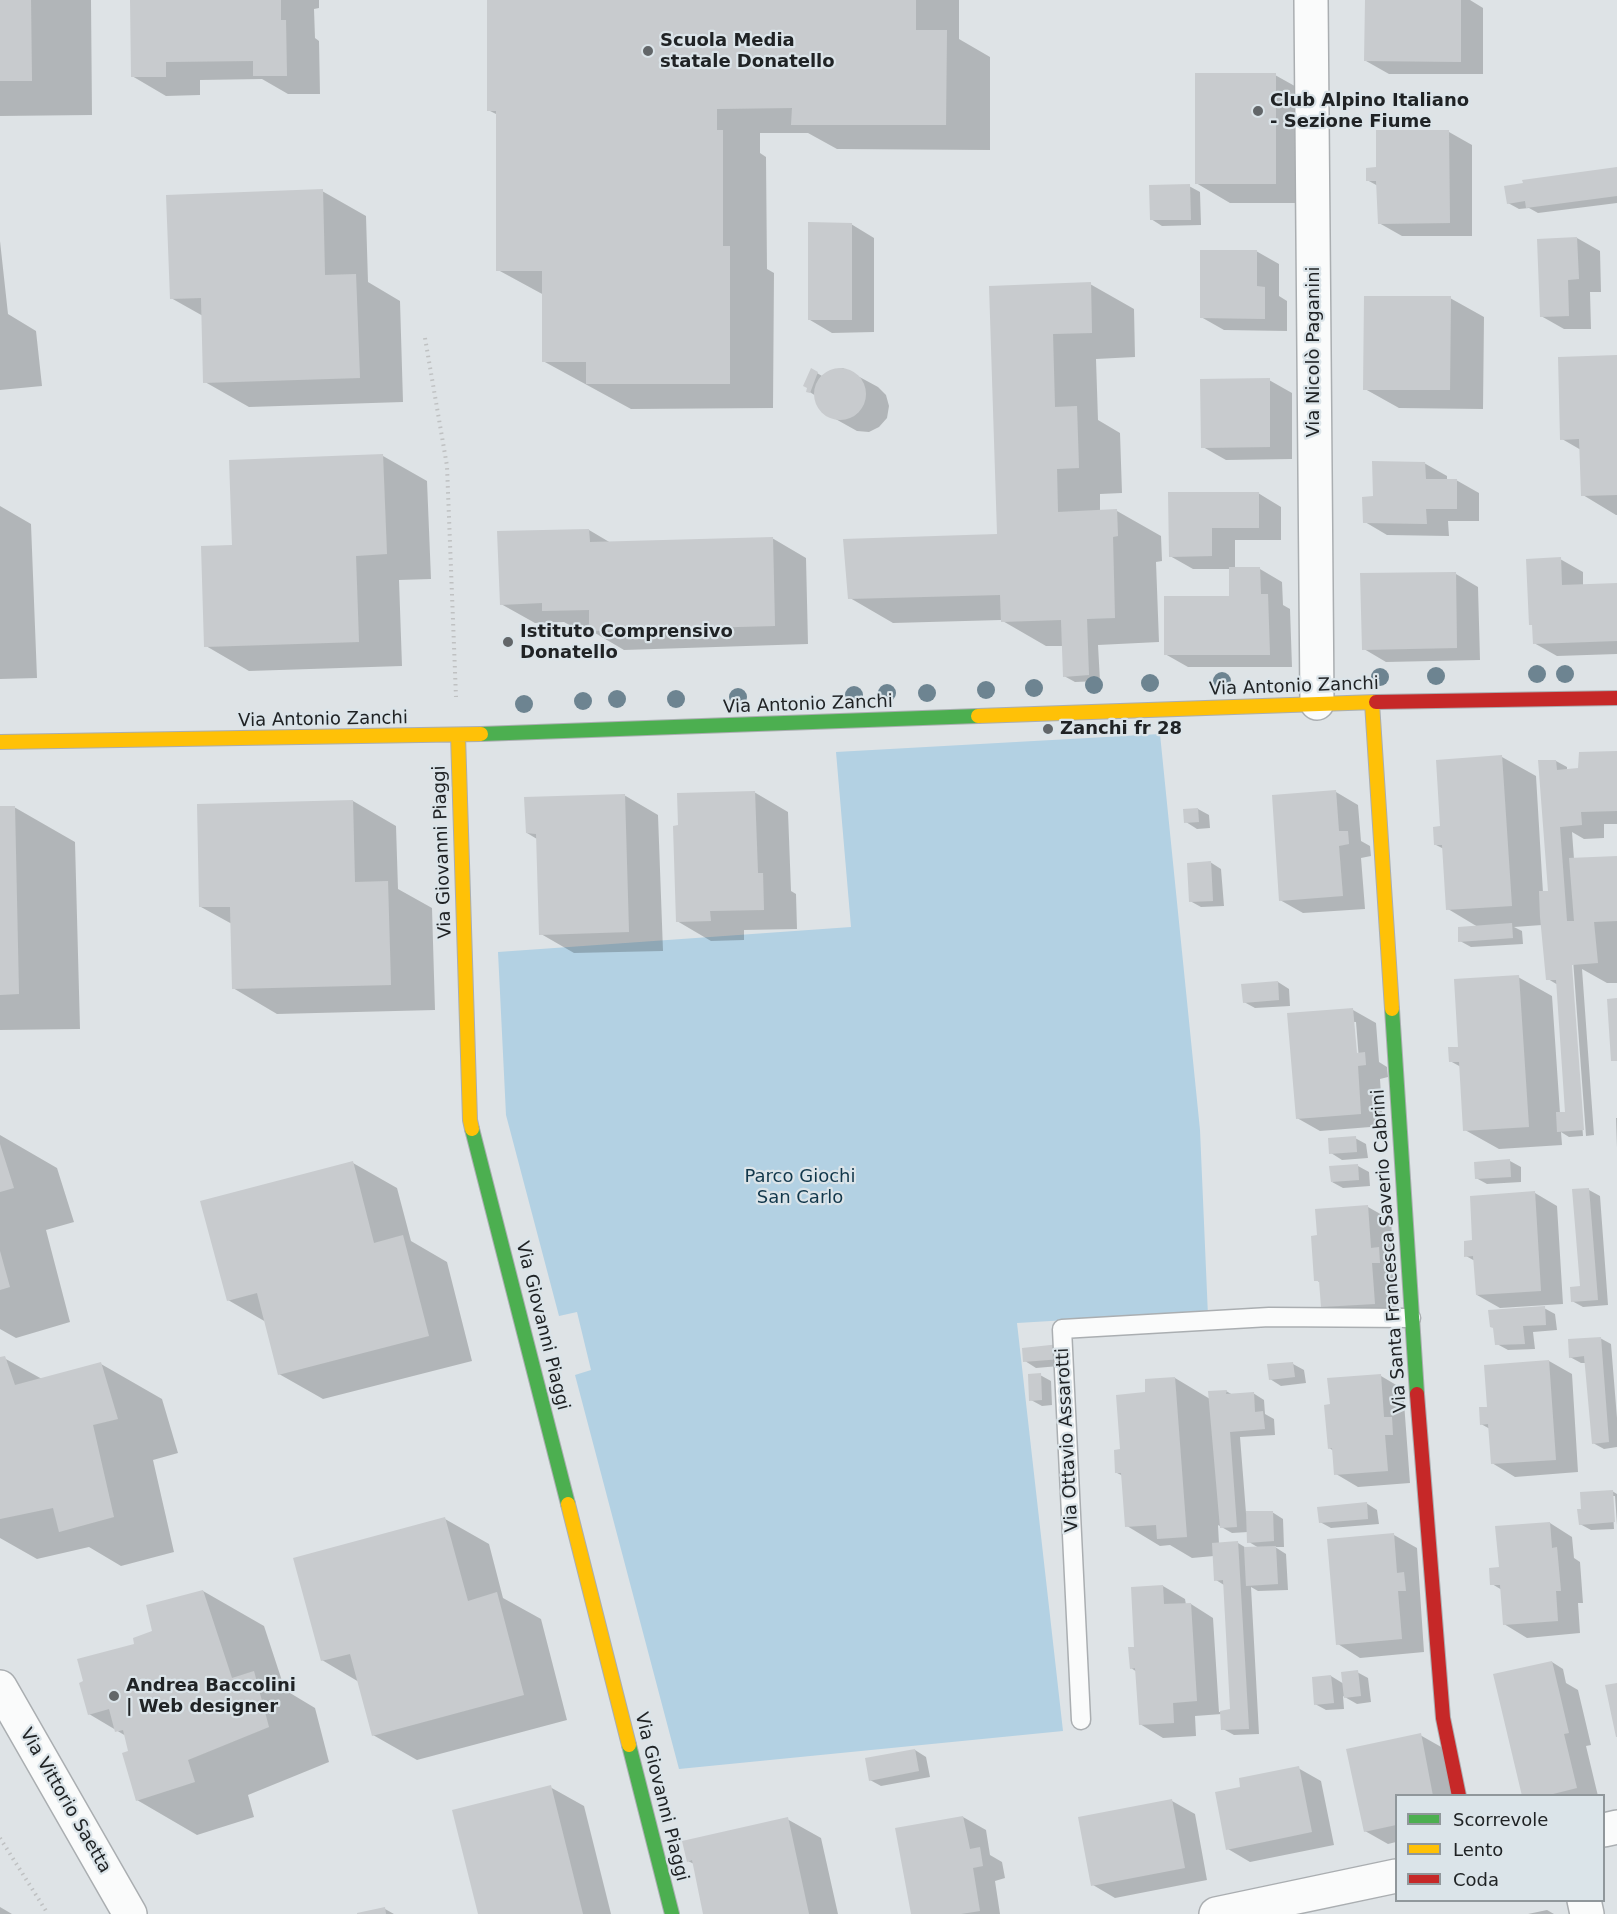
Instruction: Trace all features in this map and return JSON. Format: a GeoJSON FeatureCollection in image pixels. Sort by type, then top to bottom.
{"type":"FeatureCollection","features":[{"type":"Feature","properties":{"kind":"street","name":"Via Nicolò Paganini"},"geometry":{"type":"LineString","coordinates":[[1311,0],[1317,703]]}},
{"type":"Feature","properties":{"kind":"street","name":"Via Antonio Zanchi"},"geometry":{"type":"LineString","coordinates":[[0,742],[458,735],[1317,703],[1617,698]]}},
{"type":"Feature","properties":{"kind":"street","name":"Via Santa Francesca Saverio Cabrini"},"geometry":{"type":"LineString","coordinates":[[1372,703],[1411,1318],[1434,1615],[1443,1718],[1459,1794]]}},
{"type":"Feature","properties":{"kind":"street","name":"Via Giovanni Piaggi"},"geometry":{"type":"LineString","coordinates":[[458,735],[470,1120],[672,1914]]}},
{"type":"Feature","properties":{"kind":"street","name":"Via Vittorio Saetta"},"geometry":{"type":"LineString","coordinates":[[0,1687],[130,1914]]}},
{"type":"Feature","properties":{"kind":"street"},"geometry":{"type":"LineString","coordinates":[[1216,1914],[1266,1909],[1395,1876]]}},
{"type":"Feature","properties":{"kind":"lane","name":"Via Ottavio Assarotti"},"geometry":{"type":"LineString","coordinates":[[1082,1720],[1062,1329],[1269,1317],[1411,1318]]}},
{"type":"Feature","properties":{"kind":"path"},"geometry":{"type":"LineString","coordinates":[[425,338],[447,466],[457,706]]}},
{"type":"Feature","properties":{"kind":"path"},"geometry":{"type":"LineString","coordinates":[[0,1838],[48,1914]]}},
{"type":"Feature","properties":{"kind":"green space","name":"Parco Giochi San Carlo"},"geometry":{"type":"Polygon","coordinates":[[[1160,734],[1200,1130],[1208,1316],[1152,1315],[1017,1323],[1063,1731],[679,1769],[575,1375],[591,1370],[577,1312],[559,1316],[506,1115],[498,952],[851,927],[836,752],[1160,734]]]}},
{"type":"Feature","properties":{"kind":"building"},"geometry":{"type":"Polygon","coordinates":[[[0,0],[31,0],[32,81],[0,81],[0,0]]]}},
{"type":"Feature","properties":{"kind":"building"},"geometry":{"type":"Polygon","coordinates":[[[130,0],[281,0],[281,20],[286,20],[287,76],[253,76],[253,61],[166,62],[166,77],[131,77],[130,0]]]}},
{"type":"Feature","properties":{"kind":"building"},"geometry":{"type":"Polygon","coordinates":[[[487,0],[916,0],[916,30],[947,30],[946,125],[791,125],[792,108],[717,109],[717,130],[723,130],[723,246],[730,246],[730,384],[586,384],[586,362],[542,362],[542,271],[496,271],[496,111],[487,111],[487,0]]]}},
{"type":"Feature","properties":{"kind":"building"},"geometry":{"type":"Polygon","coordinates":[[[1365,0],[1461,0],[1461,62],[1364,61],[1365,0]]]}},
{"type":"Feature","properties":{"kind":"building"},"geometry":{"type":"Polygon","coordinates":[[[1195,73],[1276,73],[1276,184],[1195,184],[1195,73]]]}},
{"type":"Feature","properties":{"kind":"building"},"geometry":{"type":"Polygon","coordinates":[[[1376,130],[1449,130],[1450,223],[1378,224],[1376,181],[1366,181],[1366,168],[1376,167],[1376,130]]]}},
{"type":"Feature","properties":{"kind":"building"},"geometry":{"type":"Polygon","coordinates":[[[1617,167],[1617,196],[1526,208],[1525,201],[1507,204],[1504,186],[1523,183],[1522,180],[1617,167]]]}},
{"type":"Feature","properties":{"kind":"building"},"geometry":{"type":"Polygon","coordinates":[[[1190,184],[1191,220],[1150,220],[1149,185],[1190,184]]]}},
{"type":"Feature","properties":{"kind":"building"},"geometry":{"type":"Polygon","coordinates":[[[323,189],[325,275],[356,274],[360,378],[203,383],[201,298],[170,299],[166,195],[323,189]]]}},
{"type":"Feature","properties":{"kind":"building"},"geometry":{"type":"Polygon","coordinates":[[[808,222],[852,223],[852,320],[808,320],[808,222]]]}},
{"type":"Feature","properties":{"kind":"building"},"geometry":{"type":"Polygon","coordinates":[[[1577,237],[1579,279],[1568,280],[1569,316],[1540,317],[1537,239],[1577,237]]]}},
{"type":"Feature","properties":{"kind":"building"},"geometry":{"type":"Polygon","coordinates":[[[1200,250],[1257,250],[1257,286],[1265,287],[1265,319],[1200,318],[1200,250]]]}},
{"type":"Feature","properties":{"kind":"building"},"geometry":{"type":"Polygon","coordinates":[[[1091,282],[1092,333],[1053,334],[1055,407],[1077,406],[1079,468],[1057,469],[1058,512],[1117,509],[1118,536],[1113,537],[1115,618],[1087,619],[1089,675],[1063,677],[1061,620],[1001,622],[1000,595],[848,599],[843,539],[997,534],[989,286],[1091,282]]]}},
{"type":"Feature","properties":{"kind":"building"},"geometry":{"type":"Polygon","coordinates":[[[1364,296],[1451,296],[1450,390],[1363,390],[1364,296]]]}},
{"type":"Feature","properties":{"kind":"building"},"geometry":{"type":"Polygon","coordinates":[[[1617,355],[1617,495],[1581,496],[1579,439],[1560,440],[1558,357],[1617,355]]]}},
{"type":"Feature","properties":{"kind":"building"},"geometry":{"type":"Polygon","coordinates":[[[811,368],[818,372],[810,393],[806,392],[807,388],[803,386],[811,368]]]}},
{"type":"Feature","properties":{"kind":"building"},"geometry":{"type":"Polygon","coordinates":[[[835,368],[845,368],[859,375],[866,394],[859,413],[845,420],[835,420],[825,416],[818,409],[814,399],[814,389],[818,379],[825,372],[835,368]]]}},
{"type":"Feature","properties":{"kind":"building"},"geometry":{"type":"Polygon","coordinates":[[[1270,378],[1270,447],[1201,448],[1200,379],[1270,378]]]}},
{"type":"Feature","properties":{"kind":"building"},"geometry":{"type":"Polygon","coordinates":[[[383,454],[387,554],[356,556],[359,642],[204,647],[201,546],[232,545],[229,460],[383,454]]]}},
{"type":"Feature","properties":{"kind":"building"},"geometry":{"type":"Polygon","coordinates":[[[1372,461],[1425,462],[1426,479],[1457,479],[1457,509],[1426,509],[1427,524],[1363,523],[1362,497],[1373,496],[1372,461]]]}},
{"type":"Feature","properties":{"kind":"building"},"geometry":{"type":"Polygon","coordinates":[[[1168,492],[1259,492],[1259,528],[1212,528],[1212,556],[1169,557],[1168,492]]]}},
{"type":"Feature","properties":{"kind":"building"},"geometry":{"type":"Polygon","coordinates":[[[589,529],[590,542],[773,537],[775,626],[589,631],[589,610],[542,611],[542,603],[500,605],[497,531],[589,529]]]}},
{"type":"Feature","properties":{"kind":"building"},"geometry":{"type":"Polygon","coordinates":[[[1561,557],[1562,585],[1617,583],[1617,641],[1533,644],[1532,625],[1529,625],[1526,559],[1561,557]]]}},
{"type":"Feature","properties":{"kind":"building"},"geometry":{"type":"Polygon","coordinates":[[[1229,567],[1260,567],[1261,594],[1268,594],[1270,655],[1164,655],[1164,596],[1229,596],[1229,567]]]}},
{"type":"Feature","properties":{"kind":"building"},"geometry":{"type":"Polygon","coordinates":[[[1456,572],[1457,648],[1362,650],[1360,573],[1456,572]]]}},
{"type":"Feature","properties":{"kind":"building"},"geometry":{"type":"Polygon","coordinates":[[[1617,751],[1617,811],[1581,812],[1582,825],[1560,827],[1567,921],[1574,921],[1569,858],[1617,856],[1617,921],[1594,922],[1598,963],[1572,965],[1584,1130],[1557,1132],[1556,1112],[1565,1112],[1556,980],[1546,980],[1540,917],[1539,891],[1548,891],[1538,760],[1556,760],[1557,770],[1578,768],[1579,752],[1617,751]]]}},
{"type":"Feature","properties":{"kind":"building"},"geometry":{"type":"Polygon","coordinates":[[[1502,755],[1512,906],[1446,910],[1442,845],[1434,845],[1433,827],[1440,826],[1436,760],[1502,755]]]}},
{"type":"Feature","properties":{"kind":"building"},"geometry":{"type":"Polygon","coordinates":[[[1336,790],[1339,831],[1348,831],[1349,844],[1339,846],[1343,896],[1279,901],[1272,795],[1336,790]]]}},
{"type":"Feature","properties":{"kind":"building"},"geometry":{"type":"Polygon","coordinates":[[[755,791],[758,873],[763,873],[764,910],[710,911],[711,921],[676,922],[673,826],[678,825],[677,793],[755,791]]]}},
{"type":"Feature","properties":{"kind":"building"},"geometry":{"type":"Polygon","coordinates":[[[625,794],[629,932],[539,935],[536,834],[526,833],[524,797],[625,794]]]}},
{"type":"Feature","properties":{"kind":"building"},"geometry":{"type":"Polygon","coordinates":[[[353,800],[355,882],[388,881],[391,985],[232,989],[230,907],[199,907],[197,804],[353,800]]]}},
{"type":"Feature","properties":{"kind":"building"},"geometry":{"type":"Polygon","coordinates":[[[0,806],[15,806],[19,994],[0,995],[0,806]]]}},
{"type":"Feature","properties":{"kind":"building"},"geometry":{"type":"Polygon","coordinates":[[[1198,808],[1199,822],[1184,823],[1183,809],[1198,808]]]}},
{"type":"Feature","properties":{"kind":"building"},"geometry":{"type":"Polygon","coordinates":[[[1211,861],[1213,901],[1189,902],[1187,863],[1211,861]]]}},
{"type":"Feature","properties":{"kind":"building"},"geometry":{"type":"Polygon","coordinates":[[[1512,923],[1513,938],[1458,942],[1458,927],[1512,923]]]}},
{"type":"Feature","properties":{"kind":"building"},"geometry":{"type":"Polygon","coordinates":[[[1519,975],[1529,1127],[1463,1131],[1459,1062],[1449,1062],[1448,1047],[1458,1047],[1454,979],[1519,975]]]}},
{"type":"Feature","properties":{"kind":"building"},"geometry":{"type":"Polygon","coordinates":[[[1278,981],[1279,1000],[1243,1003],[1241,984],[1278,981]]]}},
{"type":"Feature","properties":{"kind":"building"},"geometry":{"type":"Polygon","coordinates":[[[1617,998],[1617,1061],[1611,1061],[1607,999],[1617,998]]]}},
{"type":"Feature","properties":{"kind":"building"},"geometry":{"type":"Polygon","coordinates":[[[1353,1008],[1357,1053],[1365,1052],[1366,1065],[1358,1066],[1361,1114],[1296,1119],[1287,1013],[1353,1008]]]}},
{"type":"Feature","properties":{"kind":"building"},"geometry":{"type":"Polygon","coordinates":[[[1356,1136],[1357,1152],[1329,1154],[1328,1138],[1356,1136]]]}},
{"type":"Feature","properties":{"kind":"building"},"geometry":{"type":"Polygon","coordinates":[[[0,1144],[14,1188],[0,1192],[0,1144]]]}},
{"type":"Feature","properties":{"kind":"building"},"geometry":{"type":"Polygon","coordinates":[[[1510,1159],[1511,1177],[1475,1179],[1474,1162],[1510,1159]]]}},
{"type":"Feature","properties":{"kind":"building"},"geometry":{"type":"Polygon","coordinates":[[[353,1161],[374,1243],[403,1235],[429,1336],[278,1375],[257,1293],[227,1301],[200,1201],[353,1161]]]}},
{"type":"Feature","properties":{"kind":"building"},"geometry":{"type":"Polygon","coordinates":[[[1358,1164],[1359,1180],[1331,1182],[1329,1166],[1358,1164]]]}},
{"type":"Feature","properties":{"kind":"building"},"geometry":{"type":"Polygon","coordinates":[[[1589,1188],[1598,1300],[1571,1302],[1570,1287],[1580,1286],[1572,1189],[1589,1188]]]}},
{"type":"Feature","properties":{"kind":"building"},"geometry":{"type":"Polygon","coordinates":[[[1535,1191],[1541,1291],[1476,1295],[1473,1256],[1464,1257],[1464,1241],[1472,1240],[1470,1196],[1535,1191]]]}},
{"type":"Feature","properties":{"kind":"building"},"geometry":{"type":"Polygon","coordinates":[[[1368,1205],[1371,1248],[1379,1247],[1380,1263],[1372,1263],[1375,1304],[1321,1307],[1319,1281],[1314,1281],[1311,1236],[1317,1235],[1315,1209],[1368,1205]]]}},
{"type":"Feature","properties":{"kind":"building"},"geometry":{"type":"Polygon","coordinates":[[[0,1251],[10,1287],[0,1290],[0,1251]]]}},
{"type":"Feature","properties":{"kind":"building"},"geometry":{"type":"Polygon","coordinates":[[[1545,1306],[1546,1325],[1523,1326],[1525,1344],[1495,1345],[1488,1310],[1545,1306]]]}},
{"type":"Feature","properties":{"kind":"building"},"geometry":{"type":"Polygon","coordinates":[[[1601,1337],[1609,1442],[1592,1444],[1584,1356],[1569,1358],[1568,1339],[1601,1337]]]}},
{"type":"Feature","properties":{"kind":"building"},"geometry":{"type":"Polygon","coordinates":[[[1060,1344],[1061,1359],[1023,1362],[1022,1348],[1060,1344]]]}},
{"type":"Feature","properties":{"kind":"building"},"geometry":{"type":"Polygon","coordinates":[[[5,1356],[15,1385],[101,1362],[118,1419],[93,1425],[114,1517],[59,1532],[53,1508],[0,1519],[0,1357],[5,1356]]]}},
{"type":"Feature","properties":{"kind":"building"},"geometry":{"type":"Polygon","coordinates":[[[1549,1360],[1556,1460],[1491,1464],[1488,1424],[1480,1425],[1479,1407],[1487,1407],[1484,1365],[1549,1360]]]}},
{"type":"Feature","properties":{"kind":"building"},"geometry":{"type":"Polygon","coordinates":[[[1293,1362],[1295,1377],[1269,1380],[1267,1364],[1293,1362]]]}},
{"type":"Feature","properties":{"kind":"building"},"geometry":{"type":"Polygon","coordinates":[[[1041,1373],[1042,1400],[1029,1401],[1028,1374],[1041,1373]]]}},
{"type":"Feature","properties":{"kind":"building"},"geometry":{"type":"Polygon","coordinates":[[[1381,1374],[1384,1417],[1392,1417],[1393,1435],[1385,1435],[1388,1471],[1334,1475],[1332,1448],[1328,1449],[1324,1405],[1330,1404],[1327,1378],[1381,1374]]]}},
{"type":"Feature","properties":{"kind":"building"},"geometry":{"type":"Polygon","coordinates":[[[1175,1377],[1187,1537],[1157,1539],[1156,1525],[1125,1527],[1121,1473],[1115,1473],[1114,1450],[1120,1449],[1116,1395],[1145,1392],[1145,1379],[1175,1377]]]}},
{"type":"Feature","properties":{"kind":"building"},"geometry":{"type":"Polygon","coordinates":[[[1227,1390],[1226,1394],[1254,1392],[1255,1412],[1263,1411],[1265,1429],[1230,1432],[1237,1527],[1220,1528],[1208,1391],[1227,1390]]]}},
{"type":"Feature","properties":{"kind":"building"},"geometry":{"type":"Polygon","coordinates":[[[1613,1490],[1615,1522],[1579,1525],[1577,1509],[1581,1509],[1580,1492],[1613,1490]]]}},
{"type":"Feature","properties":{"kind":"building"},"geometry":{"type":"Polygon","coordinates":[[[1367,1502],[1368,1519],[1319,1523],[1317,1507],[1367,1502]]]}},
{"type":"Feature","properties":{"kind":"building"},"geometry":{"type":"Polygon","coordinates":[[[1246,1511],[1273,1511],[1274,1541],[1247,1543],[1246,1511]]]}},
{"type":"Feature","properties":{"kind":"building"},"geometry":{"type":"Polygon","coordinates":[[[445,1517],[468,1601],[497,1592],[524,1695],[372,1736],[350,1654],[321,1661],[293,1558],[445,1517]]]}},
{"type":"Feature","properties":{"kind":"building"},"geometry":{"type":"Polygon","coordinates":[[[1550,1522],[1552,1548],[1557,1547],[1561,1591],[1556,1591],[1558,1621],[1503,1625],[1500,1585],[1490,1585],[1489,1568],[1499,1567],[1495,1526],[1550,1522]]]}},
{"type":"Feature","properties":{"kind":"building"},"geometry":{"type":"Polygon","coordinates":[[[1394,1533],[1397,1573],[1404,1572],[1406,1591],[1398,1591],[1402,1639],[1336,1645],[1327,1539],[1394,1533]]]}},
{"type":"Feature","properties":{"kind":"building"},"geometry":{"type":"Polygon","coordinates":[[[1238,1541],[1249,1729],[1221,1730],[1220,1711],[1230,1709],[1223,1580],[1214,1581],[1212,1543],[1238,1541]]]}},
{"type":"Feature","properties":{"kind":"building"},"geometry":{"type":"Polygon","coordinates":[[[1276,1546],[1278,1584],[1246,1586],[1244,1547],[1276,1546]]]}},
{"type":"Feature","properties":{"kind":"building"},"geometry":{"type":"Polygon","coordinates":[[[1163,1585],[1164,1604],[1191,1603],[1197,1701],[1173,1703],[1174,1723],[1139,1725],[1135,1668],[1130,1669],[1128,1647],[1134,1647],[1131,1587],[1163,1585]]]}},
{"type":"Feature","properties":{"kind":"building"},"geometry":{"type":"Polygon","coordinates":[[[203,1590],[232,1678],[254,1671],[269,1727],[188,1760],[195,1782],[136,1801],[122,1753],[128,1751],[123,1730],[115,1732],[109,1709],[88,1715],[79,1683],[83,1681],[77,1659],[134,1644],[133,1638],[152,1631],[146,1605],[203,1590]]]}},
{"type":"Feature","properties":{"kind":"building"},"geometry":{"type":"Polygon","coordinates":[[[1552,1661],[1569,1733],[1564,1734],[1577,1788],[1553,1794],[1522,1794],[1493,1674],[1552,1661]]]}},
{"type":"Feature","properties":{"kind":"building"},"geometry":{"type":"Polygon","coordinates":[[[1358,1670],[1361,1696],[1344,1698],[1341,1672],[1358,1670]]]}},
{"type":"Feature","properties":{"kind":"building"},"geometry":{"type":"Polygon","coordinates":[[[1331,1675],[1334,1703],[1314,1705],[1312,1677],[1331,1675]]]}},
{"type":"Feature","properties":{"kind":"building"},"geometry":{"type":"Polygon","coordinates":[[[1617,1683],[1617,1737],[1616,1737],[1605,1685],[1617,1683]]]}},
{"type":"Feature","properties":{"kind":"building"},"geometry":{"type":"Polygon","coordinates":[[[1421,1733],[1433,1794],[1395,1794],[1395,1825],[1364,1832],[1346,1749],[1421,1733]]]}},
{"type":"Feature","properties":{"kind":"building"},"geometry":{"type":"Polygon","coordinates":[[[915,1749],[919,1771],[869,1781],[865,1758],[915,1749]]]}},
{"type":"Feature","properties":{"kind":"building"},"geometry":{"type":"Polygon","coordinates":[[[1299,1766],[1312,1832],[1226,1850],[1215,1792],[1240,1787],[1239,1778],[1299,1766]]]}},
{"type":"Feature","properties":{"kind":"building"},"geometry":{"type":"Polygon","coordinates":[[[551,1785],[583,1914],[478,1914],[452,1810],[551,1785]]]}},
{"type":"Feature","properties":{"kind":"building"},"geometry":{"type":"Polygon","coordinates":[[[1172,1799],[1185,1868],[1091,1886],[1078,1817],[1172,1799]]]}},
{"type":"Feature","properties":{"kind":"building"},"geometry":{"type":"Polygon","coordinates":[[[963,1816],[970,1849],[980,1847],[983,1866],[973,1868],[980,1911],[961,1914],[911,1914],[895,1828],[963,1816]]]}},
{"type":"Feature","properties":{"kind":"building"},"geometry":{"type":"Polygon","coordinates":[[[788,1817],[809,1914],[703,1914],[692,1860],[687,1862],[682,1841],[788,1817]]]}},
{"type":"Feature","properties":{"kind":"building"},"geometry":{"type":"Polygon","coordinates":[[[385,1907],[386,1914],[357,1914],[357,1913],[385,1907]]]}},
{"type":"Feature","properties":{"kind":"traffic: fast"},"geometry":{"type":"LineString","coordinates":[[481,734],[978,716]]}},
{"type":"Feature","properties":{"kind":"traffic: fast"},"geometry":{"type":"LineString","coordinates":[[1392,1009],[1417,1394]]}},
{"type":"Feature","properties":{"kind":"traffic: fast"},"geometry":{"type":"LineString","coordinates":[[472,1129],[568,1504]]}},
{"type":"Feature","properties":{"kind":"traffic: fast"},"geometry":{"type":"LineString","coordinates":[[629,1745],[672,1914]]}},
{"type":"Feature","properties":{"kind":"traffic: slow"},"geometry":{"type":"LineString","coordinates":[[978,716],[1376,702]]}},
{"type":"Feature","properties":{"kind":"traffic: slow"},"geometry":{"type":"LineString","coordinates":[[1372,703],[1392,1009]]}},
{"type":"Feature","properties":{"kind":"traffic: slow"},"geometry":{"type":"LineString","coordinates":[[0,742],[481,734]]}},
{"type":"Feature","properties":{"kind":"traffic: slow"},"geometry":{"type":"LineString","coordinates":[[458,735],[472,1129]]}},
{"type":"Feature","properties":{"kind":"traffic: slow"},"geometry":{"type":"LineString","coordinates":[[568,1504],[629,1745]]}},
{"type":"Feature","properties":{"kind":"traffic: jam"},"geometry":{"type":"LineString","coordinates":[[1376,702],[1617,698]]}},
{"type":"Feature","properties":{"kind":"traffic: jam"},"geometry":{"type":"LineString","coordinates":[[1417,1394],[1443,1718],[1459,1794]]}},
{"type":"Feature","properties":{"kind":"place","name":"Scuola Media statale Donatello"},"geometry":{"type":"Point","coordinates":[648,51]}},
{"type":"Feature","properties":{"kind":"place","name":"Club Alpino Italiano - Sezione Fiume"},"geometry":{"type":"Point","coordinates":[1258,111]}},
{"type":"Feature","properties":{"kind":"place","name":"Istituto Comprensivo Donatello"},"geometry":{"type":"Point","coordinates":[508,642]}},
{"type":"Feature","properties":{"kind":"place","name":"Zanchi fr 28"},"geometry":{"type":"Point","coordinates":[1048,729]}},
{"type":"Feature","properties":{"kind":"place","name":"Andrea Baccolini | Web designer"},"geometry":{"type":"Point","coordinates":[114,1696]}}]}
